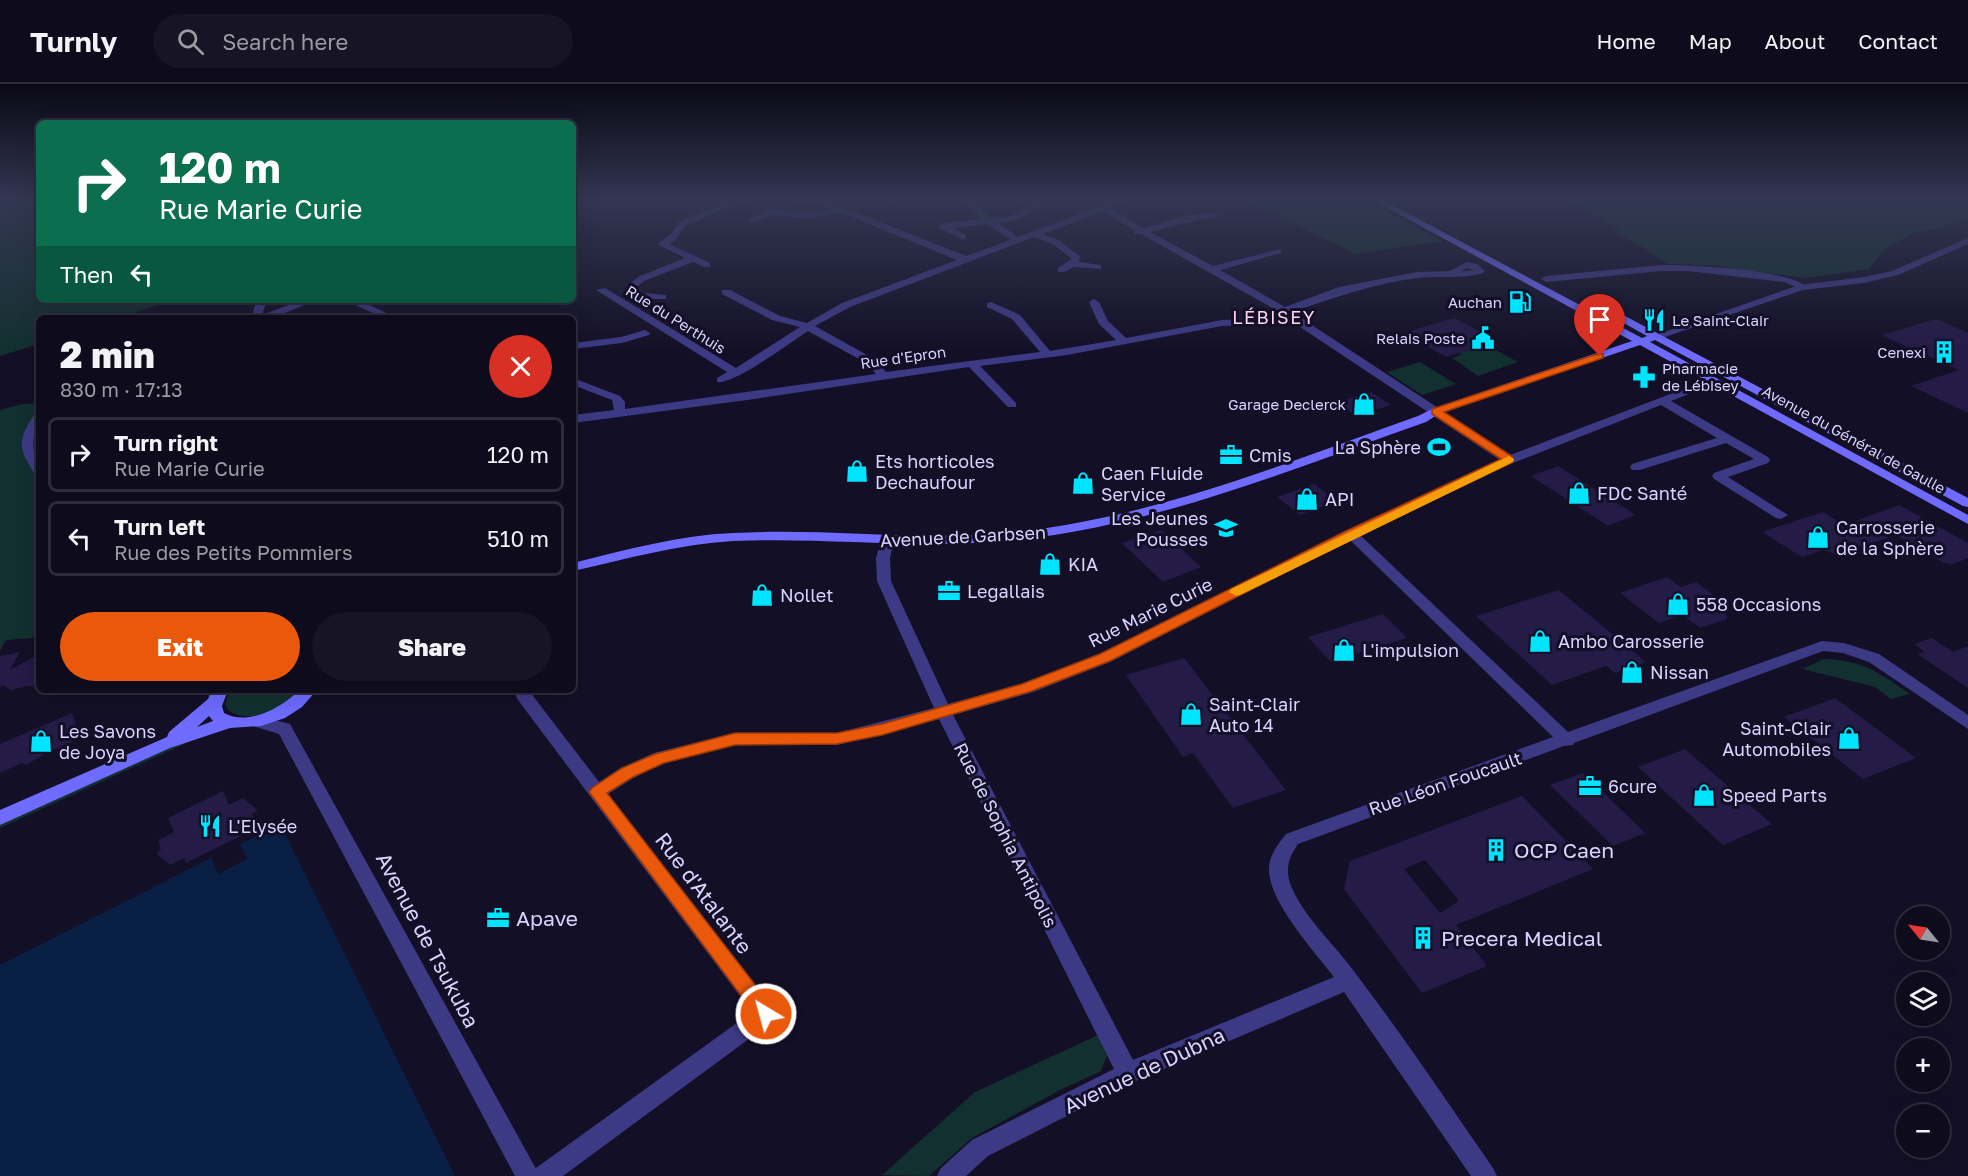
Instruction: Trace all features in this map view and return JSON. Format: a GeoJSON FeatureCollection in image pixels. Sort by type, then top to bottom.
{"type":"FeatureCollection","features":[{"type":"Feature","properties":{"kind":"main road","name":"Avenue du Général de Gaulle"},"geometry":{"type":"LineString","coordinates":[[1474,250],[1968,520]]}},
{"type":"Feature","properties":{"kind":"main road","name":"Avenue du Général de Gaulle"},"geometry":{"type":"LineString","coordinates":[[1495,250],[1968,504]]}},
{"type":"Feature","properties":{"kind":"main road","name":"Avenue de Garbsen"},"geometry":{"type":"LineString","coordinates":[[576,566],[645,549],[711,539],[771,536],[886,540],[1005,537],[1096,525],[1213,493],[1422,419],[1436,411],[1655,337]]}},
{"type":"Feature","properties":{"kind":"main road"},"geometry":{"type":"LineString","coordinates":[[217,697],[215,711],[220,718],[242,724],[259,722],[279,715],[296,704],[306,693]]}},
{"type":"Feature","properties":{"kind":"main road"},"geometry":{"type":"LineString","coordinates":[[164,744],[217,697]]}},
{"type":"Feature","properties":{"kind":"main road"},"geometry":{"type":"LineString","coordinates":[[0,818],[164,744],[230,722]]}},
{"type":"Feature","properties":{"kind":"street"},"geometry":{"type":"LineString","coordinates":[[674,250],[707,265]]}},
{"type":"Feature","properties":{"kind":"street"},"geometry":{"type":"LineString","coordinates":[[942,250],[964,259]]}},
{"type":"Feature","properties":{"kind":"street","name":"Rue du Perthuis"},"geometry":{"type":"LineString","coordinates":[[721,380],[770,354],[807,326],[846,305],[989,250]]}},
{"type":"Feature","properties":{"kind":"street"},"geometry":{"type":"LineString","coordinates":[[1061,270],[1073,264],[1077,258],[1069,250]]}},
{"type":"Feature","properties":{"kind":"street"},"geometry":{"type":"LineString","coordinates":[[1174,250],[1213,269],[1279,309],[1509,460]]}},
{"type":"Feature","properties":{"kind":"street"},"geometry":{"type":"LineString","coordinates":[[1655,337],[1802,287],[1864,280],[1895,273],[1948,250]]}},
{"type":"Feature","properties":{"kind":"street"},"geometry":{"type":"LineString","coordinates":[[1213,269],[1278,251]]}},
{"type":"Feature","properties":{"kind":"street"},"geometry":{"type":"LineString","coordinates":[[662,297],[637,294],[632,290],[632,286],[641,279],[692,259]]}},
{"type":"Feature","properties":{"kind":"street"},"geometry":{"type":"LineString","coordinates":[[1073,264],[1098,267]]}},
{"type":"Feature","properties":{"kind":"street"},"geometry":{"type":"LineString","coordinates":[[1546,279],[1662,268],[1709,269],[1787,279],[1802,287]]}},
{"type":"Feature","properties":{"kind":"street","name":"Rue d'Epron"},"geometry":{"type":"LineString","coordinates":[[576,419],[770,394],[883,375],[1125,342],[1237,321],[1395,278],[1454,272]]}},
{"type":"Feature","properties":{"kind":"street","name":"Rue du Perthuis"},"geometry":{"type":"LineString","coordinates":[[601,290],[736,373]]}},
{"type":"Feature","properties":{"kind":"street"},"geometry":{"type":"LineString","coordinates":[[726,292],[776,318],[807,326],[872,362],[883,375]]}},
{"type":"Feature","properties":{"kind":"street"},"geometry":{"type":"LineString","coordinates":[[1094,302],[1103,321],[1125,342]]}},
{"type":"Feature","properties":{"kind":"street"},"geometry":{"type":"LineString","coordinates":[[272,315],[303,303]]}},
{"type":"Feature","properties":{"kind":"street"},"geometry":{"type":"LineString","coordinates":[[356,303],[386,315]]}},
{"type":"Feature","properties":{"kind":"street"},"geometry":{"type":"LineString","coordinates":[[991,304],[1016,317],[1047,354]]}},
{"type":"Feature","properties":{"kind":"street"},"geometry":{"type":"LineString","coordinates":[[576,346],[622,340],[645,333]]}},
{"type":"Feature","properties":{"kind":"street"},"geometry":{"type":"LineString","coordinates":[[970,363],[1012,405]]}},
{"type":"Feature","properties":{"kind":"street"},"geometry":{"type":"LineString","coordinates":[[576,384],[616,398],[619,402],[620,413]]}},
{"type":"Feature","properties":{"kind":"street","name":"Rue Marie Curie"},"geometry":{"type":"LineString","coordinates":[[597,792],[627,772],[660,758],[735,739],[837,739],[944,713],[1027,688],[1105,658],[1351,534],[1509,460],[1698,387]]}},
{"type":"Feature","properties":{"kind":"street"},"geometry":{"type":"LineString","coordinates":[[1662,401],[1764,460],[1718,476],[1781,514]]}},
{"type":"Feature","properties":{"kind":"street"},"geometry":{"type":"LineString","coordinates":[[36,421],[29,431],[26,444],[27,451],[36,466]]}},
{"type":"Feature","properties":{"kind":"street"},"geometry":{"type":"LineString","coordinates":[[1636,467],[1727,439]]}},
{"type":"Feature","properties":{"kind":"street"},"geometry":{"type":"LineString","coordinates":[[1351,534],[1567,741]]}},
{"type":"Feature","properties":{"kind":"street","name":"Rue de Sophia Antipolis"},"geometry":{"type":"LineString","coordinates":[[886,540],[883,558],[884,581],[944,713],[1128,1073]]}},
{"type":"Feature","properties":{"kind":"street","name":"Rue Léon Foucault"},"geometry":{"type":"LineString","coordinates":[[1485,1176],[1349,980],[1302,919],[1282,886],[1278,872],[1279,860],[1292,839],[1567,741],[1822,646],[1844,648],[1874,658],[1968,723]]}},
{"type":"Feature","properties":{"kind":"street","name":"Rue d'Atalante"},"geometry":{"type":"LineString","coordinates":[[524,696],[766,1014],[544,1176]]}},
{"type":"Feature","properties":{"kind":"street"},"geometry":{"type":"LineString","coordinates":[[259,722],[275,728],[284,728],[296,704]]}},
{"type":"Feature","properties":{"kind":"street","name":"Avenue de Tsukuba"},"geometry":{"type":"LineString","coordinates":[[284,728],[528,1176]]}},
{"type":"Feature","properties":{"kind":"street","name":"Avenue de Dubna"},"geometry":{"type":"LineString","coordinates":[[949,1176],[980,1148],[1128,1073],[1349,980]]}},
{"type":"Feature","properties":{"kind":"green space"},"geometry":{"type":"Polygon","coordinates":[[[0,250],[36,250],[36,303],[164,303],[127,315],[36,315],[36,345],[0,356],[0,250]]]}},
{"type":"Feature","properties":{"kind":"green space"},"geometry":{"type":"Polygon","coordinates":[[[1347,250],[1382,250],[1355,254],[1347,250]]]}},
{"type":"Feature","properties":{"kind":"green space"},"geometry":{"type":"Polygon","coordinates":[[[1647,250],[1884,250],[1869,269],[1805,278],[1706,265],[1668,264],[1647,250]]]}},
{"type":"Feature","properties":{"kind":"green space"},"geometry":{"type":"Polygon","coordinates":[[[1486,345],[1518,362],[1478,376],[1452,358],[1461,355],[1459,353],[1486,345]]]}},
{"type":"Feature","properties":{"kind":"green space"},"geometry":{"type":"Polygon","coordinates":[[[1420,362],[1456,384],[1422,395],[1387,372],[1420,362]]]}},
{"type":"Feature","properties":{"kind":"green space"},"geometry":{"type":"Polygon","coordinates":[[[36,403],[36,636],[6,640],[0,651],[0,410],[36,403]]]}},
{"type":"Feature","properties":{"kind":"green space"},"geometry":{"type":"Polygon","coordinates":[[[1824,659],[1849,662],[1870,669],[1910,694],[1891,699],[1875,687],[1802,669],[1824,659]]]}},
{"type":"Feature","properties":{"kind":"green space"},"geometry":{"type":"Polygon","coordinates":[[[229,693],[296,693],[284,703],[257,716],[237,715],[228,710],[225,704],[229,693]]]}},
{"type":"Feature","properties":{"kind":"green space"},"geometry":{"type":"Polygon","coordinates":[[[190,739],[191,741],[0,828],[0,824],[190,739]]]}},
{"type":"Feature","properties":{"kind":"green space"},"geometry":{"type":"Polygon","coordinates":[[[1098,1035],[1107,1056],[1101,1071],[1060,1090],[972,1138],[929,1176],[882,1175],[975,1092],[1098,1035]]]}},
{"type":"Feature","properties":{"kind":"water"},"geometry":{"type":"Polygon","coordinates":[[[280,824],[455,1176],[0,1176],[0,965],[211,858],[218,874],[247,859],[240,844],[280,824]]]}},
{"type":"Feature","properties":{"kind":"building"},"geometry":{"type":"Polygon","coordinates":[[[1454,318],[1497,341],[1446,357],[1403,333],[1454,318]]]}},
{"type":"Feature","properties":{"kind":"building","name":"Cenexi"},"geometry":{"type":"Polygon","coordinates":[[[1936,319],[1968,333],[1968,413],[1911,386],[1959,370],[1881,335],[1936,319]]]}},
{"type":"Feature","properties":{"kind":"building","name":"Garage Declerck"},"geometry":{"type":"Polygon","coordinates":[[[1371,392],[1391,405],[1356,416],[1336,402],[1371,392]]]}},
{"type":"Feature","properties":{"kind":"building","name":"FDC Santé"},"geometry":{"type":"Polygon","coordinates":[[[1558,466],[1635,515],[1608,526],[1531,476],[1558,466]]]}},
{"type":"Feature","properties":{"kind":"building","name":"API"},"geometry":{"type":"Polygon","coordinates":[[[1314,484],[1337,501],[1300,515],[1277,497],[1314,484]]]}},
{"type":"Feature","properties":{"kind":"building"},"geometry":{"type":"Polygon","coordinates":[[[1899,505],[1968,543],[1968,558],[1953,564],[1944,563],[1896,535],[1838,555],[1823,550],[1802,557],[1762,532],[1823,512],[1844,525],[1899,505]]]}},
{"type":"Feature","properties":{"kind":"building"},"geometry":{"type":"Polygon","coordinates":[[[1161,530],[1201,567],[1163,582],[1122,543],[1161,530]]]}},
{"type":"Feature","properties":{"kind":"building","name":"558 Occasions"},"geometry":{"type":"Polygon","coordinates":[[[1667,577],[1681,587],[1696,582],[1724,603],[1727,619],[1700,628],[1683,615],[1659,623],[1620,593],[1667,577]]]}},
{"type":"Feature","properties":{"kind":"building"},"geometry":{"type":"Polygon","coordinates":[[[1559,590],[1646,662],[1615,673],[1606,666],[1552,685],[1476,616],[1559,590]]]}},
{"type":"Feature","properties":{"kind":"building","name":"L'impulsion"},"geometry":{"type":"Polygon","coordinates":[[[1383,614],[1407,638],[1331,662],[1308,637],[1383,614]]]}},
{"type":"Feature","properties":{"kind":"building"},"geometry":{"type":"Polygon","coordinates":[[[1932,638],[1953,652],[1968,646],[1968,688],[1917,654],[1925,652],[1914,644],[1932,638]]]}},
{"type":"Feature","properties":{"kind":"building"},"geometry":{"type":"Polygon","coordinates":[[[20,652],[10,670],[36,656],[36,687],[26,686],[11,690],[2,685],[0,689],[0,656],[20,652]]]}},
{"type":"Feature","properties":{"kind":"building","name":"Saint-Clair Auto 14"},"geometry":{"type":"Polygon","coordinates":[[[1184,658],[1286,790],[1233,808],[1193,753],[1183,757],[1126,675],[1184,658]]]}},
{"type":"Feature","properties":{"kind":"building","name":"Saint-Clair Automobiles"},"geometry":{"type":"Polygon","coordinates":[[[1835,698],[1916,758],[1863,779],[1784,717],[1835,698]]]}},
{"type":"Feature","properties":{"kind":"building","name":"Les Savons de Joya"},"geometry":{"type":"Polygon","coordinates":[[[72,713],[81,738],[48,752],[26,765],[22,763],[0,773],[0,744],[72,713]]]}},
{"type":"Feature","properties":{"kind":"building","name":"Speed Parts"},"geometry":{"type":"Polygon","coordinates":[[[1685,749],[1772,824],[1723,845],[1638,767],[1685,749]]]}},
{"type":"Feature","properties":{"kind":"building"},"geometry":{"type":"Polygon","coordinates":[[[1583,773],[1645,833],[1613,846],[1550,785],[1583,773]]]}},
{"type":"Feature","properties":{"kind":"building","name":"L'Elysée"},"geometry":{"type":"Polygon","coordinates":[[[223,791],[229,805],[243,798],[258,811],[251,814],[259,821],[241,830],[243,835],[186,863],[184,858],[170,865],[156,853],[161,849],[158,840],[174,832],[168,818],[223,791]]]}},
{"type":"Feature","properties":{"kind":"building"},"geometry":{"type":"Polygon","coordinates":[[[1522,796],[1593,869],[1456,925],[1487,966],[1422,993],[1344,889],[1350,861],[1522,796]],[[1425,860],[1404,869],[1440,913],[1459,901],[1425,860]]]}},
{"type":"Feature","properties":{"kind":"slow traffic"},"geometry":{"type":"LineString","coordinates":[[1236,592],[1509,459]]}},
{"type":"Feature","properties":{"kind":"place","name":"Auchan"},"geometry":{"type":"Point","coordinates":[1520,302]}},
{"type":"Feature","properties":{"kind":"place","name":"Le Saint-Clair"},"geometry":{"type":"Point","coordinates":[1654,320]}},
{"type":"Feature","properties":{"kind":"place","name":"Relais Poste"},"geometry":{"type":"Point","coordinates":[1483,338]}},
{"type":"Feature","properties":{"kind":"place","name":"Cenexi"},"geometry":{"type":"Point","coordinates":[1944,352]}},
{"type":"Feature","properties":{"kind":"place","name":"Pharmacie de Lébisey"},"geometry":{"type":"Point","coordinates":[1644,377]}},
{"type":"Feature","properties":{"kind":"place","name":"Garage Declerck"},"geometry":{"type":"Point","coordinates":[1364,404]}},
{"type":"Feature","properties":{"kind":"place","name":"La Sphère"},"geometry":{"type":"Point","coordinates":[1439,447]}},
{"type":"Feature","properties":{"kind":"place","name":"Cmis"},"geometry":{"type":"Point","coordinates":[1231,455]}},
{"type":"Feature","properties":{"kind":"place","name":"Ets horticoles Dechaufour"},"geometry":{"type":"Point","coordinates":[857,471]}},
{"type":"Feature","properties":{"kind":"place","name":"Caen Fluide Service"},"geometry":{"type":"Point","coordinates":[1083,483]}},
{"type":"Feature","properties":{"kind":"place","name":"FDC Santé"},"geometry":{"type":"Point","coordinates":[1579,493]}},
{"type":"Feature","properties":{"kind":"place","name":"API"},"geometry":{"type":"Point","coordinates":[1307,499]}},
{"type":"Feature","properties":{"kind":"place","name":"Les Jeunes Pousses"},"geometry":{"type":"Point","coordinates":[1226,528]}},
{"type":"Feature","properties":{"kind":"place","name":"Carrosserie de la Sphère"},"geometry":{"type":"Point","coordinates":[1818,537]}},
{"type":"Feature","properties":{"kind":"place","name":"KIA"},"geometry":{"type":"Point","coordinates":[1050,564]}},
{"type":"Feature","properties":{"kind":"place","name":"Legallais"},"geometry":{"type":"Point","coordinates":[949,591]}},
{"type":"Feature","properties":{"kind":"place","name":"Nollet"},"geometry":{"type":"Point","coordinates":[762,595]}},
{"type":"Feature","properties":{"kind":"place","name":"558 Occasions"},"geometry":{"type":"Point","coordinates":[1678,604]}},
{"type":"Feature","properties":{"kind":"place","name":"Ambo Carosserie"},"geometry":{"type":"Point","coordinates":[1540,641]}},
{"type":"Feature","properties":{"kind":"place","name":"L'impulsion"},"geometry":{"type":"Point","coordinates":[1344,650]}},
{"type":"Feature","properties":{"kind":"place","name":"Nissan"},"geometry":{"type":"Point","coordinates":[1632,672]}},
{"type":"Feature","properties":{"kind":"place","name":"Saint-Clair Auto 14"},"geometry":{"type":"Point","coordinates":[1191,714]}},
{"type":"Feature","properties":{"kind":"place","name":"Saint-Clair Automobiles"},"geometry":{"type":"Point","coordinates":[1849,738]}},
{"type":"Feature","properties":{"kind":"place","name":"Les Savons de Joya"},"geometry":{"type":"Point","coordinates":[41,741]}},
{"type":"Feature","properties":{"kind":"place","name":"6cure"},"geometry":{"type":"Point","coordinates":[1590,786]}},
{"type":"Feature","properties":{"kind":"place","name":"Speed Parts"},"geometry":{"type":"Point","coordinates":[1704,795]}},
{"type":"Feature","properties":{"kind":"place","name":"L'Elysée"},"geometry":{"type":"Point","coordinates":[210,826]}},
{"type":"Feature","properties":{"kind":"place","name":"OCP Caen"},"geometry":{"type":"Point","coordinates":[1496,850]}},
{"type":"Feature","properties":{"kind":"place","name":"Apave"},"geometry":{"type":"Point","coordinates":[498,918]}},
{"type":"Feature","properties":{"kind":"place","name":"Precera Medical"},"geometry":{"type":"Point","coordinates":[1423,938]}},
{"type":"Feature","properties":{"kind":"district","name":"LÉBISEY"},"geometry":{"type":"Point","coordinates":[1274,317]}},
{"type":"Feature","properties":{"kind":"route"},"geometry":{"type":"LineString","coordinates":[[766,1014],[597,792],[627,772],[660,758],[735,739],[837,739],[882,729],[1027,688],[1105,658],[1351,534],[1509,460],[1436,411],[1600,356]]}}]}
